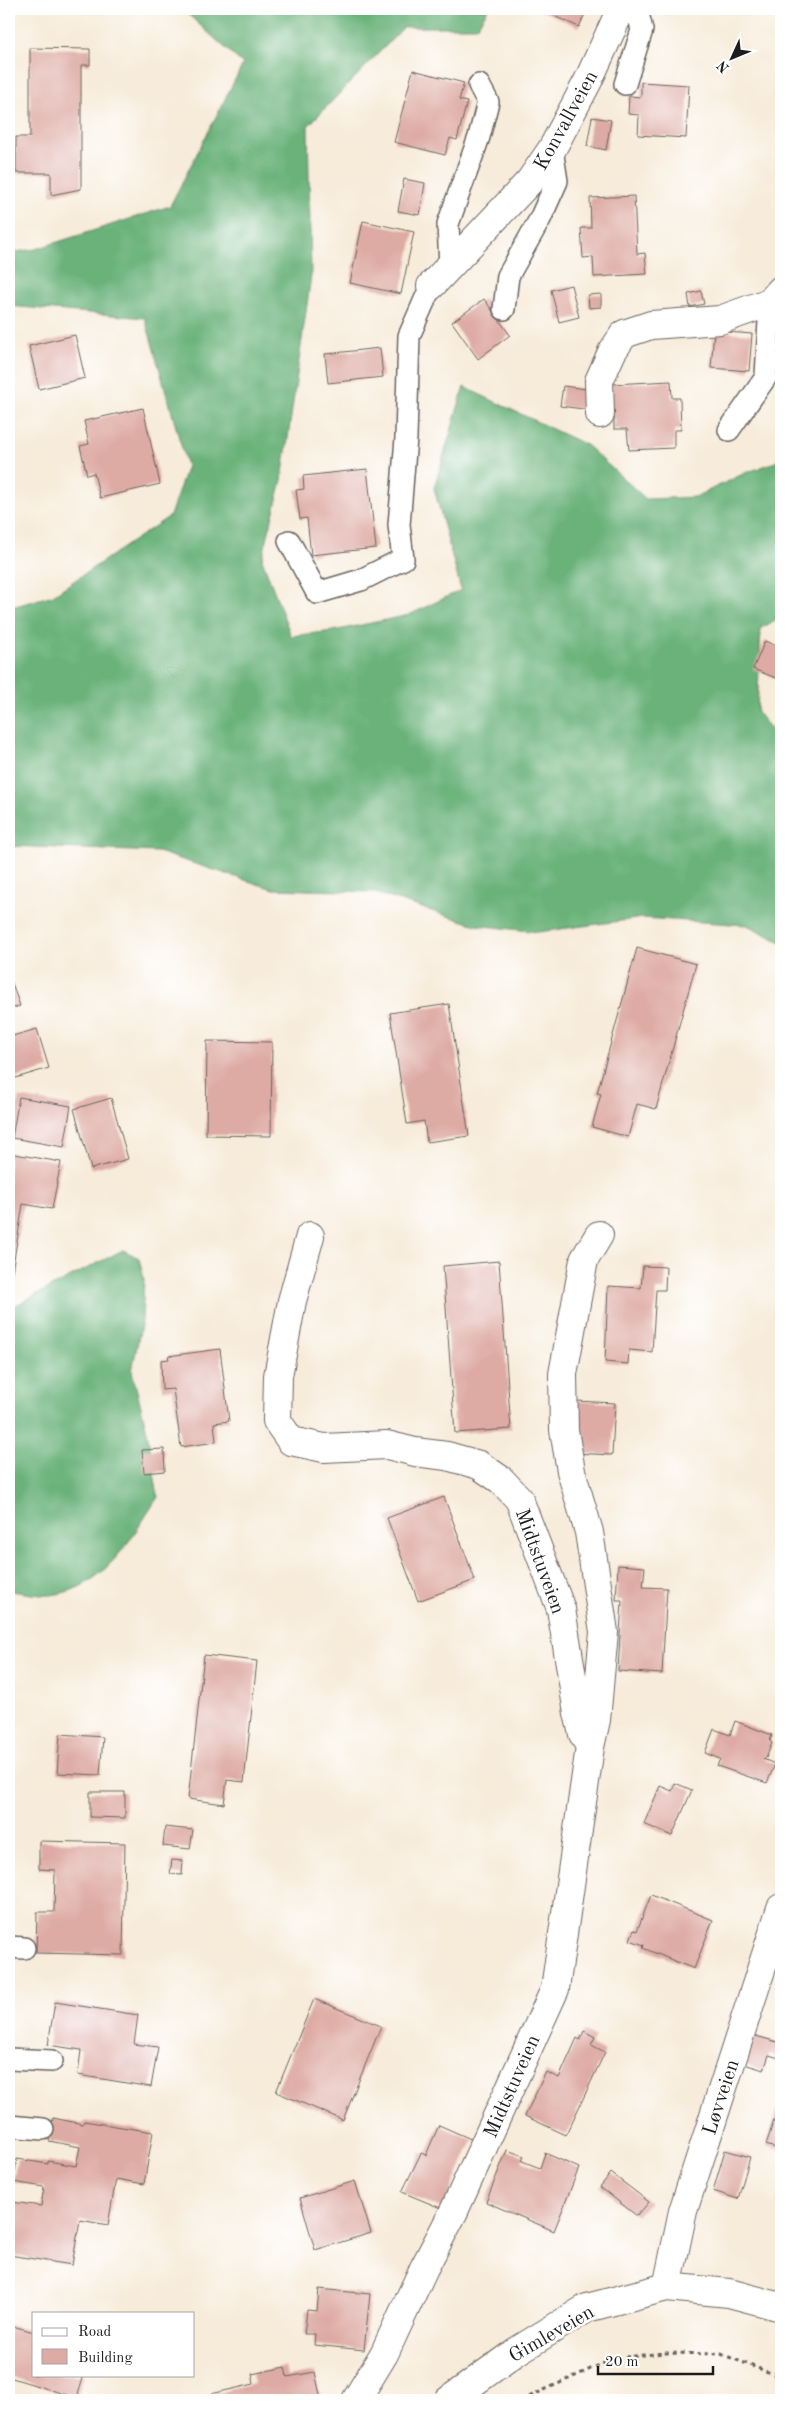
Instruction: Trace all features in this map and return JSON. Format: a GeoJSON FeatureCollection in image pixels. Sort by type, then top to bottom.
{"type":"FeatureCollection","features":[{"type":"Feature","properties":{"kind":"street","name":"Konvallveien"},"geometry":{"type":"LineString","coordinates":[[431,286],[530,181],[552,149],[588,81],[621,9]]}},
{"type":"Feature","properties":{"kind":"street"},"geometry":{"type":"LineString","coordinates":[[600,414],[599,380],[612,352],[624,334],[651,325],[720,320],[776,296]]}},
{"type":"Feature","properties":{"kind":"street","name":"Midtstuveien"},"geometry":{"type":"LineString","coordinates":[[356,2400],[384,2354],[424,2268],[454,2211],[555,1989],[590,1747],[596,1720],[604,1632],[589,1532],[571,1471],[564,1430],[564,1374],[584,1260],[599,1235]]}},
{"type":"Feature","properties":{"kind":"street","name":"Midtstuveien"},"geometry":{"type":"LineString","coordinates":[[310,1236],[292,1301],[278,1376],[277,1421],[292,1441],[324,1448],[387,1444],[415,1452],[447,1456],[479,1465],[501,1480],[519,1499],[561,1609],[578,1713],[583,1734],[590,1747]]}},
{"type":"Feature","properties":{"kind":"street","name":"Løvveien"},"geometry":{"type":"LineString","coordinates":[[667,2287],[683,2211],[781,1908]]}},
{"type":"Feature","properties":{"kind":"street","name":"Gimleveien"},"geometry":{"type":"LineString","coordinates":[[449,2400],[517,2351],[587,2308],[667,2287],[729,2293],[781,2307]]}},
{"type":"Feature","properties":{"kind":"lane"},"geometry":{"type":"LineString","coordinates":[[625,84],[642,30],[637,9]]}},
{"type":"Feature","properties":{"kind":"lane"},"geometry":{"type":"LineString","coordinates":[[450,266],[448,224],[479,137],[488,102],[479,85]]}},
{"type":"Feature","properties":{"kind":"lane"},"geometry":{"type":"LineString","coordinates":[[504,309],[508,276],[536,226],[557,181],[552,149]]}},
{"type":"Feature","properties":{"kind":"lane"},"geometry":{"type":"LineString","coordinates":[[289,541],[317,594],[361,580],[403,558],[399,525],[406,438],[409,336],[431,286]]}},
{"type":"Feature","properties":{"kind":"lane"},"geometry":{"type":"LineString","coordinates":[[729,430],[766,377],[776,296]]}},
{"type":"Feature","properties":{"kind":"lane"},"geometry":{"type":"LineString","coordinates":[[9,2060],[52,2061]]}},
{"type":"Feature","properties":{"kind":"lane"},"geometry":{"type":"LineString","coordinates":[[9,2126],[43,2129]]}},
{"type":"Feature","properties":{"kind":"path"},"geometry":{"type":"LineString","coordinates":[[522,2400],[615,2358],[664,2353],[721,2354],[781,2377]]}},
{"type":"Feature","properties":{"kind":"green space"},"geometry":{"type":"Polygon","coordinates":[[[182,9],[488,9],[477,27],[404,27],[308,126],[311,276],[282,480],[262,559],[291,636],[333,631],[409,615],[461,590],[434,488],[464,387],[586,445],[646,499],[695,497],[745,473],[781,460],[781,618],[761,628],[757,712],[781,741],[781,942],[747,925],[643,918],[538,932],[476,925],[372,892],[273,889],[158,852],[9,846],[9,608],[53,595],[170,516],[187,466],[145,318],[9,306],[9,253],[36,249],[170,206],[243,64],[182,9]]]}},
{"type":"Feature","properties":{"kind":"green space"},"geometry":{"type":"Polygon","coordinates":[[[123,1250],[139,1258],[144,1279],[142,1321],[132,1371],[147,1431],[158,1497],[115,1559],[87,1583],[70,1591],[51,1595],[9,1591],[9,1305],[16,1305],[123,1250]]]}},
{"type":"Feature","properties":{"kind":"building"},"geometry":{"type":"Polygon","coordinates":[[[538,9],[587,9],[579,27],[538,9]]]}},
{"type":"Feature","properties":{"kind":"building"},"geometry":{"type":"Polygon","coordinates":[[[30,48],[90,49],[90,65],[81,65],[81,189],[51,195],[51,173],[16,173],[16,137],[30,137],[30,48]]]}},
{"type":"Feature","properties":{"kind":"building"},"geometry":{"type":"Polygon","coordinates":[[[413,70],[464,83],[459,100],[467,102],[457,140],[450,138],[445,155],[394,142],[413,70]]]}},
{"type":"Feature","properties":{"kind":"building"},"geometry":{"type":"Polygon","coordinates":[[[641,82],[689,85],[686,138],[638,135],[639,115],[628,114],[629,96],[641,97],[641,82]]]}},
{"type":"Feature","properties":{"kind":"building"},"geometry":{"type":"Polygon","coordinates":[[[592,117],[611,120],[606,150],[587,146],[592,117]]]}},
{"type":"Feature","properties":{"kind":"building"},"geometry":{"type":"Polygon","coordinates":[[[404,179],[425,183],[420,215],[398,211],[404,179]]]}},
{"type":"Feature","properties":{"kind":"building"},"geometry":{"type":"Polygon","coordinates":[[[634,196],[637,254],[645,253],[647,274],[594,277],[593,257],[583,258],[581,228],[591,228],[590,198],[634,196]]]}},
{"type":"Feature","properties":{"kind":"building"},"geometry":{"type":"Polygon","coordinates":[[[363,221],[414,232],[401,294],[350,283],[363,221]]]}},
{"type":"Feature","properties":{"kind":"building"},"geometry":{"type":"Polygon","coordinates":[[[571,285],[579,317],[559,322],[551,290],[571,285]]]}},
{"type":"Feature","properties":{"kind":"building"},"geometry":{"type":"Polygon","coordinates":[[[701,291],[704,304],[690,307],[688,294],[701,291]]]}},
{"type":"Feature","properties":{"kind":"building"},"geometry":{"type":"Polygon","coordinates":[[[601,294],[601,307],[589,308],[588,295],[601,294]]]}},
{"type":"Feature","properties":{"kind":"building"},"geometry":{"type":"Polygon","coordinates":[[[484,299],[510,335],[478,359],[452,322],[484,299]]]}},
{"type":"Feature","properties":{"kind":"building"},"geometry":{"type":"Polygon","coordinates":[[[714,331],[752,334],[749,371],[711,368],[714,331]]]}},
{"type":"Feature","properties":{"kind":"building"},"geometry":{"type":"Polygon","coordinates":[[[75,335],[85,378],[39,389],[29,346],[75,335]]]}},
{"type":"Feature","properties":{"kind":"building"},"geometry":{"type":"Polygon","coordinates":[[[380,348],[383,377],[328,383],[325,354],[380,348]]]}},
{"type":"Feature","properties":{"kind":"building"},"geometry":{"type":"Polygon","coordinates":[[[671,381],[672,398],[680,398],[681,430],[674,430],[674,448],[629,450],[627,429],[614,429],[614,418],[609,418],[612,384],[671,381]]]}},
{"type":"Feature","properties":{"kind":"building"},"geometry":{"type":"Polygon","coordinates":[[[563,386],[594,390],[591,410],[560,406],[563,386]]]}},
{"type":"Feature","properties":{"kind":"building"},"geometry":{"type":"Polygon","coordinates":[[[143,408],[160,484],[100,498],[94,473],[87,475],[80,446],[89,444],[84,421],[143,408]]]}},
{"type":"Feature","properties":{"kind":"building"},"geometry":{"type":"Polygon","coordinates":[[[367,469],[376,548],[311,555],[307,518],[300,519],[296,490],[304,489],[303,476],[367,469]]]}},
{"type":"Feature","properties":{"kind":"building"},"geometry":{"type":"Polygon","coordinates":[[[765,641],[781,648],[781,680],[753,669],[765,641]]]}},
{"type":"Feature","properties":{"kind":"building"},"geometry":{"type":"Polygon","coordinates":[[[637,948],[696,964],[656,1109],[637,1104],[628,1137],[592,1127],[601,1094],[597,1093],[637,948]]]}},
{"type":"Feature","properties":{"kind":"building"},"geometry":{"type":"Polygon","coordinates":[[[9,975],[20,1006],[9,1009],[9,975]]]}},
{"type":"Feature","properties":{"kind":"building"},"geometry":{"type":"Polygon","coordinates":[[[449,1004],[469,1136],[427,1142],[424,1121],[407,1124],[390,1013],[449,1004]]]}},
{"type":"Feature","properties":{"kind":"building"},"geometry":{"type":"Polygon","coordinates":[[[37,1029],[49,1068],[9,1080],[9,1037],[37,1029]]]}},
{"type":"Feature","properties":{"kind":"building"},"geometry":{"type":"Polygon","coordinates":[[[207,1041],[272,1042],[271,1136],[206,1135],[207,1041]]]}},
{"type":"Feature","properties":{"kind":"building"},"geometry":{"type":"Polygon","coordinates":[[[19,1097],[71,1106],[64,1147],[12,1138],[19,1097]]]}},
{"type":"Feature","properties":{"kind":"building"},"geometry":{"type":"Polygon","coordinates":[[[111,1098],[128,1159],[91,1169],[74,1109],[111,1098]]]}},
{"type":"Feature","properties":{"kind":"building"},"geometry":{"type":"Polygon","coordinates":[[[9,1153],[61,1162],[52,1209],[23,1204],[12,1272],[9,1271],[9,1153]]]}},
{"type":"Feature","properties":{"kind":"building"},"geometry":{"type":"Polygon","coordinates":[[[499,1261],[511,1429],[455,1433],[443,1266],[499,1261]]]}},
{"type":"Feature","properties":{"kind":"building"},"geometry":{"type":"Polygon","coordinates":[[[643,1266],[666,1267],[665,1290],[656,1290],[652,1352],[629,1350],[628,1364],[605,1362],[608,1286],[641,1288],[643,1266]]]}},
{"type":"Feature","properties":{"kind":"building"},"geometry":{"type":"Polygon","coordinates":[[[220,1349],[229,1421],[214,1423],[216,1442],[181,1447],[173,1389],[162,1390],[161,1360],[169,1359],[168,1356],[220,1349]]]}},
{"type":"Feature","properties":{"kind":"building"},"geometry":{"type":"Polygon","coordinates":[[[576,1401],[615,1403],[612,1455],[574,1453],[576,1401]]]}},
{"type":"Feature","properties":{"kind":"building"},"geometry":{"type":"Polygon","coordinates":[[[164,1449],[165,1471],[144,1473],[142,1450],[164,1449]]]}},
{"type":"Feature","properties":{"kind":"building"},"geometry":{"type":"Polygon","coordinates":[[[444,1497],[475,1580],[418,1601],[387,1518],[444,1497]]]}},
{"type":"Feature","properties":{"kind":"building"},"geometry":{"type":"Polygon","coordinates":[[[618,1565],[645,1567],[643,1587],[667,1588],[662,1674],[618,1671],[622,1600],[616,1600],[618,1565]]]}},
{"type":"Feature","properties":{"kind":"building"},"geometry":{"type":"Polygon","coordinates":[[[204,1655],[257,1661],[244,1782],[227,1780],[224,1804],[188,1799],[204,1655]]]}},
{"type":"Feature","properties":{"kind":"building"},"geometry":{"type":"Polygon","coordinates":[[[735,1721],[772,1735],[770,1741],[772,1743],[766,1758],[763,1759],[775,1764],[767,1783],[717,1766],[720,1759],[705,1753],[714,1729],[730,1735],[735,1721]]]}},
{"type":"Feature","properties":{"kind":"building"},"geometry":{"type":"Polygon","coordinates":[[[60,1734],[103,1737],[100,1775],[57,1773],[60,1734]]]}},
{"type":"Feature","properties":{"kind":"building"},"geometry":{"type":"Polygon","coordinates":[[[675,1783],[692,1790],[672,1836],[644,1824],[660,1786],[672,1791],[675,1783]]]}},
{"type":"Feature","properties":{"kind":"building"},"geometry":{"type":"Polygon","coordinates":[[[90,1792],[125,1792],[125,1818],[90,1817],[90,1792]]]}},
{"type":"Feature","properties":{"kind":"building"},"geometry":{"type":"Polygon","coordinates":[[[165,1827],[193,1830],[190,1849],[163,1846],[165,1827]]]}},
{"type":"Feature","properties":{"kind":"building"},"geometry":{"type":"Polygon","coordinates":[[[39,1841],[125,1843],[123,1955],[36,1953],[37,1912],[54,1912],[55,1870],[39,1869],[39,1841]]]}},
{"type":"Feature","properties":{"kind":"building"},"geometry":{"type":"Polygon","coordinates":[[[172,1860],[183,1861],[182,1875],[170,1874],[172,1860]]]}},
{"type":"Feature","properties":{"kind":"building"},"geometry":{"type":"Polygon","coordinates":[[[651,1895],[713,1920],[694,1969],[643,1948],[644,1945],[630,1940],[634,1930],[637,1931],[651,1895]]]}},
{"type":"Feature","properties":{"kind":"building"},"geometry":{"type":"Polygon","coordinates":[[[314,1999],[381,2026],[343,2120],[276,2092],[314,1999]]]}},
{"type":"Feature","properties":{"kind":"building"},"geometry":{"type":"Polygon","coordinates":[[[55,2002],[138,2015],[134,2044],[158,2047],[151,2087],[78,2075],[81,2050],[48,2045],[55,2002]]]}},
{"type":"Feature","properties":{"kind":"building"},"geometry":{"type":"Polygon","coordinates":[[[584,2031],[595,2037],[591,2045],[605,2052],[566,2135],[525,2116],[546,2072],[559,2078],[577,2038],[580,2040],[584,2031]]]}},
{"type":"Feature","properties":{"kind":"building"},"geometry":{"type":"Polygon","coordinates":[[[752,2035],[781,2043],[779,2058],[769,2055],[764,2070],[744,2064],[752,2035]]]}},
{"type":"Feature","properties":{"kind":"building"},"geometry":{"type":"Polygon","coordinates":[[[781,2098],[781,2150],[766,2145],[781,2098]]]}},
{"type":"Feature","properties":{"kind":"building"},"geometry":{"type":"Polygon","coordinates":[[[53,2118],[83,2124],[84,2121],[153,2132],[144,2184],[116,2179],[108,2225],[80,2220],[72,2265],[9,2255],[9,2204],[12,2204],[12,2202],[41,2206],[44,2187],[13,2182],[17,2159],[48,2164],[48,2161],[76,2166],[80,2147],[49,2141],[53,2118]]]}},
{"type":"Feature","properties":{"kind":"building"},"geometry":{"type":"Polygon","coordinates":[[[439,2125],[473,2140],[443,2209],[402,2192],[421,2153],[426,2155],[439,2125]]]}},
{"type":"Feature","properties":{"kind":"building"},"geometry":{"type":"Polygon","coordinates":[[[507,2150],[524,2156],[522,2161],[540,2168],[545,2153],[579,2168],[554,2231],[486,2202],[507,2150]]]}},
{"type":"Feature","properties":{"kind":"building"},"geometry":{"type":"Polygon","coordinates":[[[725,2150],[750,2157],[738,2199],[713,2191],[725,2150]]]}},
{"type":"Feature","properties":{"kind":"building"},"geometry":{"type":"Polygon","coordinates":[[[611,2173],[649,2202],[637,2216],[600,2187],[611,2173]]]}},
{"type":"Feature","properties":{"kind":"building"},"geometry":{"type":"Polygon","coordinates":[[[355,2181],[371,2233],[315,2250],[300,2198],[355,2181]]]}},
{"type":"Feature","properties":{"kind":"building"},"geometry":{"type":"Polygon","coordinates":[[[319,2289],[370,2294],[364,2350],[314,2345],[315,2334],[304,2334],[307,2310],[317,2311],[319,2289]]]}},
{"type":"Feature","properties":{"kind":"building"},"geometry":{"type":"Polygon","coordinates":[[[9,2325],[32,2331],[32,2376],[84,2376],[77,2398],[9,2377],[9,2325]]]}},
{"type":"Feature","properties":{"kind":"building"},"geometry":{"type":"Polygon","coordinates":[[[285,2367],[287,2377],[315,2372],[321,2400],[212,2400],[211,2394],[254,2384],[252,2374],[285,2367]]]}}]}
